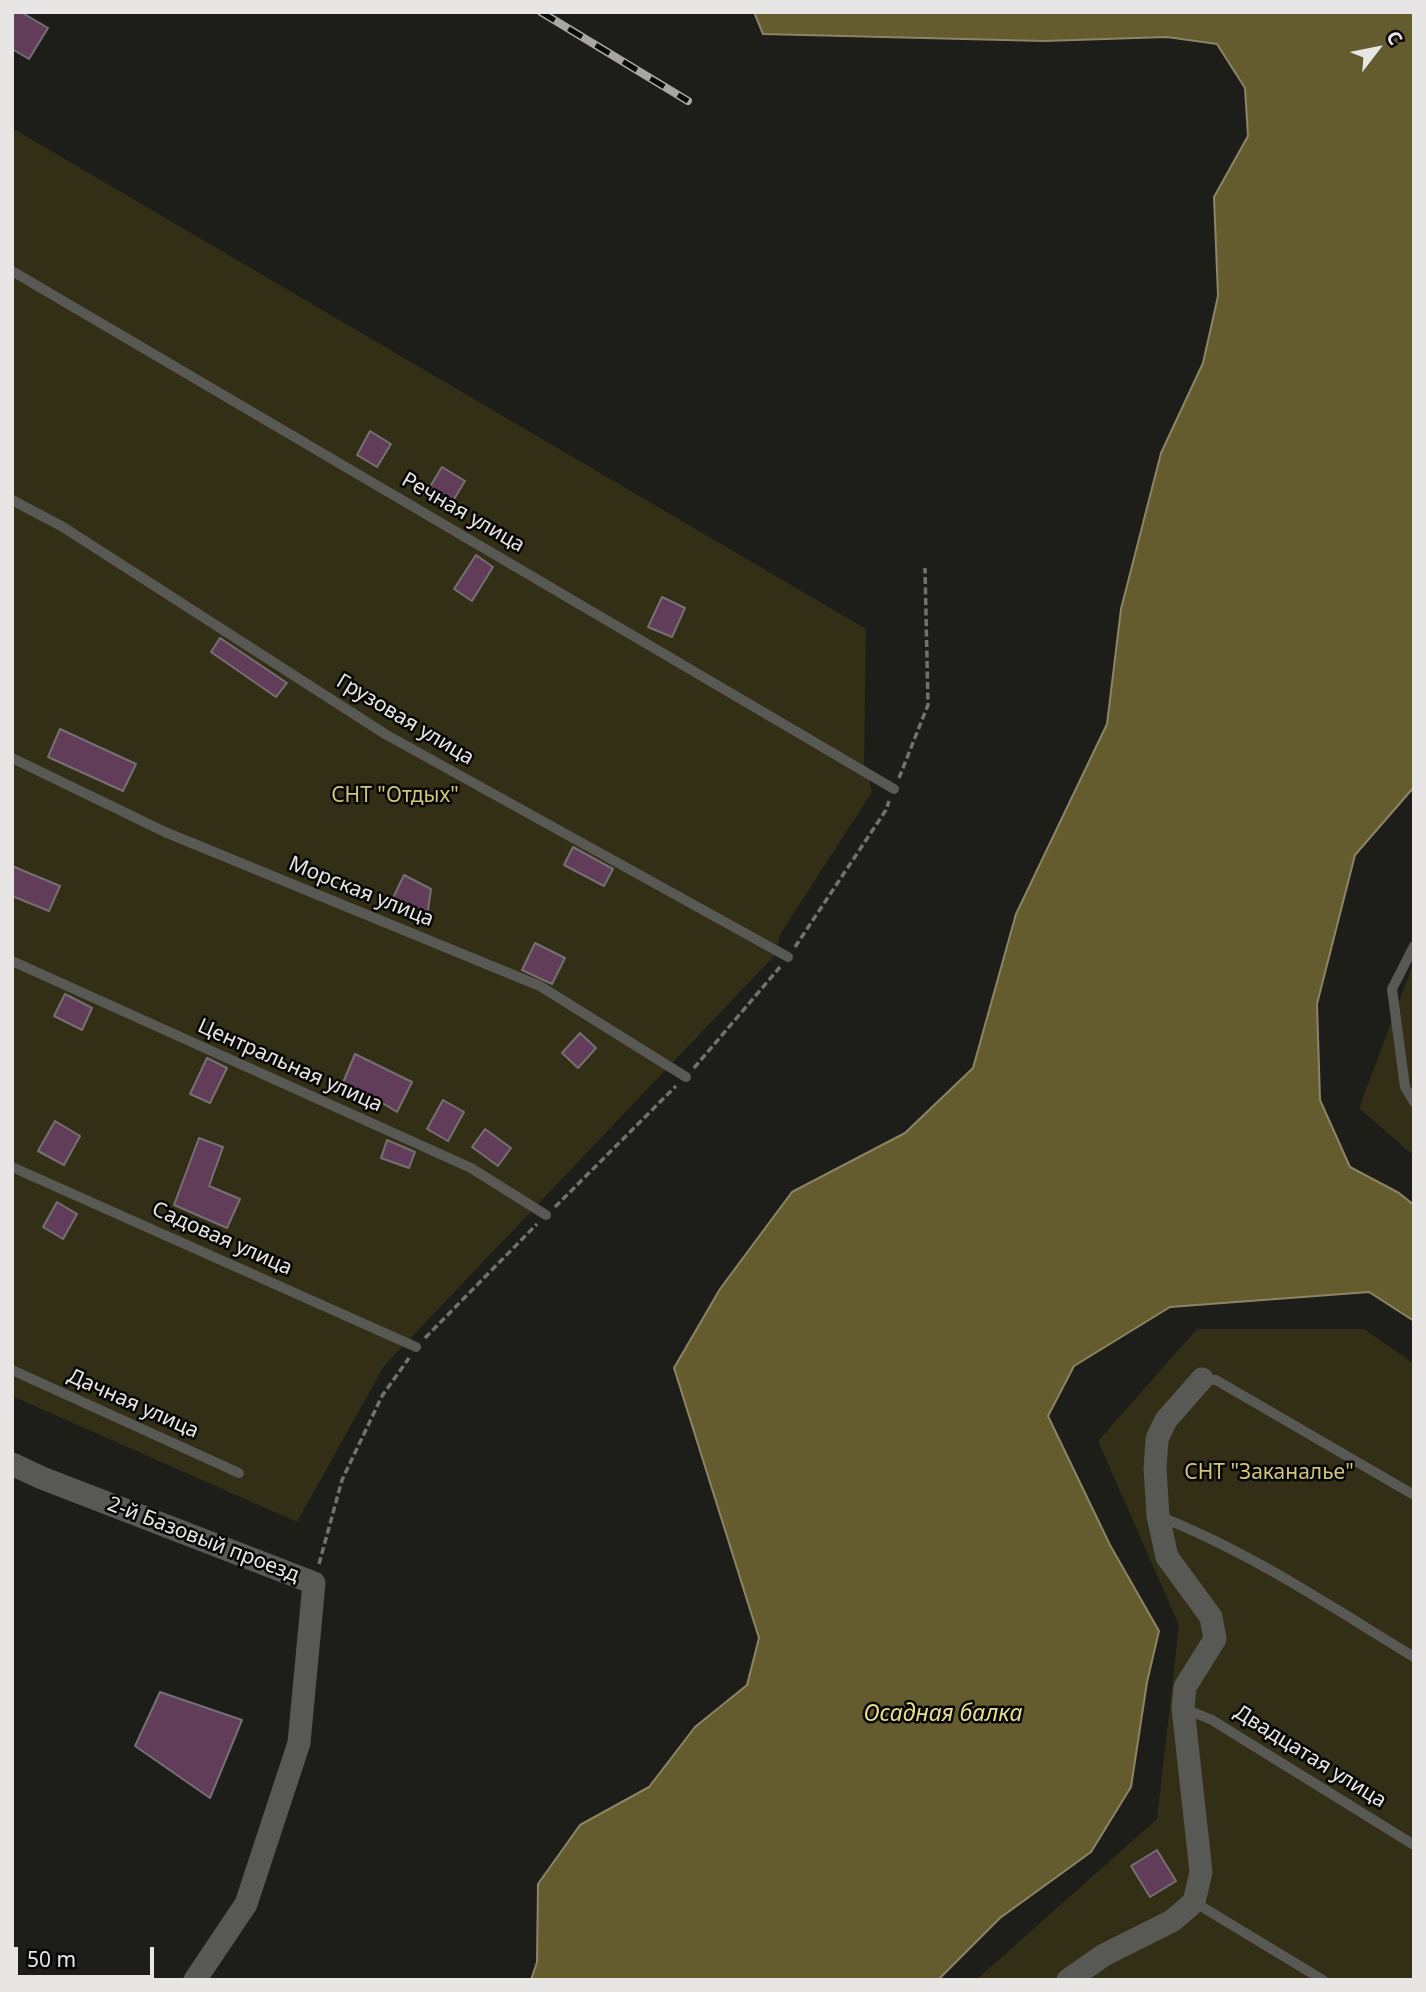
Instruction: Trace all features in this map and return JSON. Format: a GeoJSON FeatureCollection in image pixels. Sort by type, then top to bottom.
{"type":"FeatureCollection","features":[{"type":"Feature","properties":{"kind":"street"},"geometry":{"type":"LineString","coordinates":[[1068,1980],[1104,1955],[1172,1921],[1194,1902],[1201,1872],[1183,1708],[1185,1687],[1215,1639],[1211,1616],[1167,1557],[1158,1516],[1155,1469],[1157,1439],[1166,1420],[1202,1379]]}},
{"type":"Feature","properties":{"kind":"street","name":"2-й Базовый проезд"},"geometry":{"type":"LineString","coordinates":[[12,1464],[314,1583],[299,1743],[246,1905],[195,1980]]}},
{"type":"Feature","properties":{"kind":"lane","name":"Речная улица"},"geometry":{"type":"LineString","coordinates":[[12,271],[894,789]]}},
{"type":"Feature","properties":{"kind":"lane","name":"Грузовая улица"},"geometry":{"type":"LineString","coordinates":[[12,500],[63,527],[385,734],[788,957]]}},
{"type":"Feature","properties":{"kind":"lane","name":"Морская улица"},"geometry":{"type":"LineString","coordinates":[[12,758],[165,832],[540,986],[686,1077]]}},
{"type":"Feature","properties":{"kind":"lane"},"geometry":{"type":"LineString","coordinates":[[1414,946],[1392,989],[1405,1087],[1414,1102]]}},
{"type":"Feature","properties":{"kind":"lane","name":"Центральная улица"},"geometry":{"type":"LineString","coordinates":[[12,961],[471,1168],[546,1215]]}},
{"type":"Feature","properties":{"kind":"lane","name":"Садовая улица"},"geometry":{"type":"LineString","coordinates":[[12,1167],[416,1347]]}},
{"type":"Feature","properties":{"kind":"lane","name":"Дачная улица"},"geometry":{"type":"LineString","coordinates":[[12,1370],[239,1473]]}},
{"type":"Feature","properties":{"kind":"lane"},"geometry":{"type":"LineString","coordinates":[[1202,1379],[1216,1380],[1414,1495]]}},
{"type":"Feature","properties":{"kind":"lane"},"geometry":{"type":"LineString","coordinates":[[1158,1516],[1180,1524],[1260,1565],[1414,1657]]}},
{"type":"Feature","properties":{"kind":"lane","name":"Двадцатая улица"},"geometry":{"type":"LineString","coordinates":[[1183,1708],[1212,1720],[1414,1844]]}},
{"type":"Feature","properties":{"kind":"lane"},"geometry":{"type":"LineString","coordinates":[[1194,1902],[1323,1980]]}},
{"type":"Feature","properties":{"kind":"path"},"geometry":{"type":"LineString","coordinates":[[314,1583],[342,1480],[382,1396],[416,1347],[686,1077],[788,957],[886,810],[928,705],[925,568]]}},
{"type":"Feature","properties":{"kind":"green space","name":"СНТ \"Отдых\""},"geometry":{"type":"Polygon","coordinates":[[[12,128],[866,629],[864,763],[872,792],[781,933],[774,956],[384,1366],[297,1522],[12,1396],[12,128]]]}},
{"type":"Feature","properties":{"kind":"green space"},"geometry":{"type":"Polygon","coordinates":[[[1414,962],[1414,1156],[1359,1108],[1414,962]]]}},
{"type":"Feature","properties":{"kind":"green space","name":"СНТ \"Заканалье\""},"geometry":{"type":"Polygon","coordinates":[[[1197,1329],[1364,1329],[1414,1364],[1414,1980],[976,1980],[1157,1819],[1179,1625],[1098,1441],[1197,1329]]]}},
{"type":"Feature","properties":{"kind":"water","name":"Осадная балка"},"geometry":{"type":"Polygon","coordinates":[[[754,12],[1414,12],[1414,787],[1355,855],[1317,1004],[1320,1100],[1350,1167],[1399,1193],[1414,1205],[1414,1321],[1369,1292],[1170,1307],[1074,1366],[1048,1416],[1110,1545],[1159,1631],[1147,1682],[1131,1787],[1091,1852],[1000,1918],[938,1980],[531,1980],[537,1962],[538,1884],[580,1825],[649,1787],[695,1727],[747,1685],[759,1638],[674,1368],[720,1289],[792,1192],[905,1133],[973,1068],[1016,914],[1107,724],[1121,609],[1161,453],[1203,363],[1218,296],[1214,197],[1248,136],[1245,88],[1217,44],[1167,37],[1044,41],[763,34],[754,12]]]}},
{"type":"Feature","properties":{"kind":"building"},"geometry":{"type":"Polygon","coordinates":[[[12,12],[21,12],[48,28],[29,59],[12,49],[12,12]]]}},
{"type":"Feature","properties":{"kind":"building"},"geometry":{"type":"Polygon","coordinates":[[[370,431],[391,444],[377,467],[357,455],[370,431]]]}},
{"type":"Feature","properties":{"kind":"building"},"geometry":{"type":"Polygon","coordinates":[[[442,467],[465,481],[448,509],[425,495],[442,467]]]}},
{"type":"Feature","properties":{"kind":"building"},"geometry":{"type":"Polygon","coordinates":[[[476,555],[493,567],[472,601],[454,589],[476,555]]]}},
{"type":"Feature","properties":{"kind":"building"},"geometry":{"type":"Polygon","coordinates":[[[662,597],[685,608],[672,637],[648,627],[662,597]]]}},
{"type":"Feature","properties":{"kind":"building"},"geometry":{"type":"Polygon","coordinates":[[[220,638],[287,683],[276,697],[211,652],[220,638]]]}},
{"type":"Feature","properties":{"kind":"building"},"geometry":{"type":"Polygon","coordinates":[[[60,729],[136,764],[123,791],[48,757],[60,729]]]}},
{"type":"Feature","properties":{"kind":"building"},"geometry":{"type":"Polygon","coordinates":[[[573,847],[613,869],[604,886],[564,865],[573,847]]]}},
{"type":"Feature","properties":{"kind":"building"},"geometry":{"type":"Polygon","coordinates":[[[12,866],[60,886],[49,911],[12,896],[12,866]]]}},
{"type":"Feature","properties":{"kind":"building"},"geometry":{"type":"Polygon","coordinates":[[[404,875],[431,889],[427,917],[392,900],[404,875]]]}},
{"type":"Feature","properties":{"kind":"building"},"geometry":{"type":"Polygon","coordinates":[[[535,943],[565,958],[552,984],[522,970],[535,943]]]}},
{"type":"Feature","properties":{"kind":"building"},"geometry":{"type":"Polygon","coordinates":[[[65,994],[92,1008],[82,1030],[54,1016],[65,994]]]}},
{"type":"Feature","properties":{"kind":"building"},"geometry":{"type":"Polygon","coordinates":[[[580,1033],[596,1048],[578,1068],[562,1053],[580,1033]]]}},
{"type":"Feature","properties":{"kind":"building"},"geometry":{"type":"Polygon","coordinates":[[[355,1054],[412,1082],[397,1112],[376,1099],[342,1085],[355,1054]]]}},
{"type":"Feature","properties":{"kind":"building"},"geometry":{"type":"Polygon","coordinates":[[[207,1058],[227,1068],[210,1103],[190,1094],[207,1058]]]}},
{"type":"Feature","properties":{"kind":"building"},"geometry":{"type":"Polygon","coordinates":[[[443,1100],[464,1112],[448,1141],[427,1129],[443,1100]]]}},
{"type":"Feature","properties":{"kind":"building"},"geometry":{"type":"Polygon","coordinates":[[[55,1121],[80,1136],[64,1165],[38,1151],[55,1121]]]}},
{"type":"Feature","properties":{"kind":"building"},"geometry":{"type":"Polygon","coordinates":[[[485,1129],[511,1148],[498,1166],[472,1147],[485,1129]]]}},
{"type":"Feature","properties":{"kind":"building"},"geometry":{"type":"Polygon","coordinates":[[[199,1138],[223,1147],[209,1186],[240,1199],[227,1228],[174,1205],[199,1138]]]}},
{"type":"Feature","properties":{"kind":"building"},"geometry":{"type":"Polygon","coordinates":[[[387,1140],[415,1152],[409,1168],[381,1158],[387,1140]]]}},
{"type":"Feature","properties":{"kind":"building"},"geometry":{"type":"Polygon","coordinates":[[[57,1202],[77,1214],[63,1239],[43,1227],[57,1202]]]}},
{"type":"Feature","properties":{"kind":"building"},"geometry":{"type":"Polygon","coordinates":[[[160,1692],[242,1720],[210,1798],[135,1746],[160,1692]]]}},
{"type":"Feature","properties":{"kind":"building"},"geometry":{"type":"Polygon","coordinates":[[[1157,1850],[1176,1881],[1150,1897],[1131,1866],[1157,1850]]]}},
{"type":"Feature","properties":{"kind":"railway"},"geometry":{"type":"LineString","coordinates":[[541,12],[688,101]]}}]}
